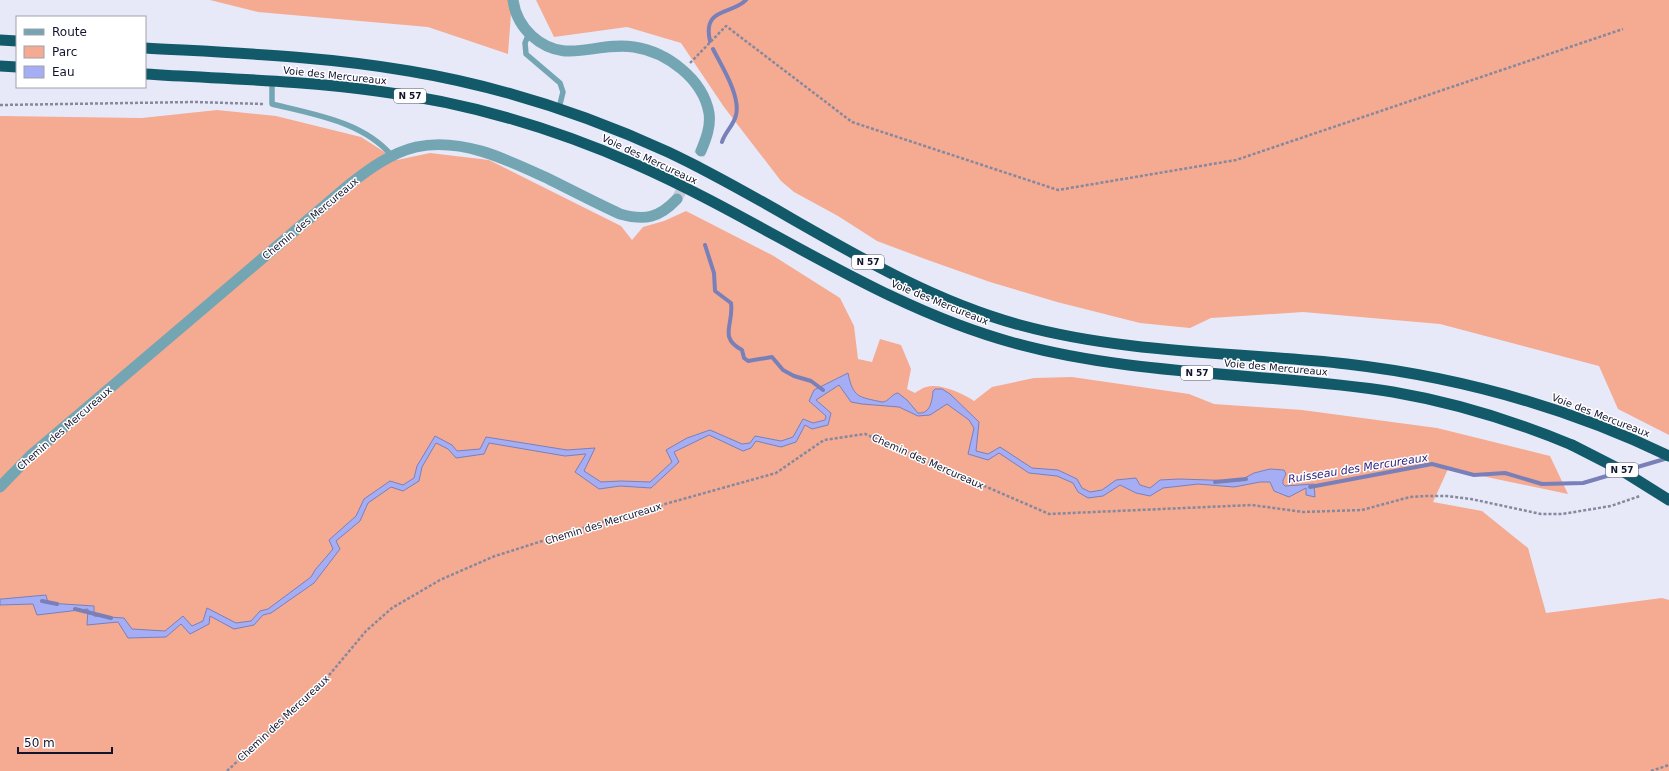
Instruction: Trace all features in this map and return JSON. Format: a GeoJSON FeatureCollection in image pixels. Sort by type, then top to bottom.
{"type":"FeatureCollection","features":[{"type":"Feature","properties":{"kind":"highway"},"geometry":{"type":"LineString","coordinates":[[0,40],[16,41]]}},
{"type":"Feature","properties":{"kind":"highway","name":"Voie des Mercureaux"},"geometry":{"type":"LineString","coordinates":[[146,48],[295,57],[401,69],[481,86],[559,108],[625,133],[696,166],[842,248],[905,281],[971,310],[1016,324],[1062,335],[1118,345],[1183,352],[1324,362],[1420,374],[1511,396],[1551,408],[1608,429],[1669,456]]}},
{"type":"Feature","properties":{"kind":"highway"},"geometry":{"type":"LineString","coordinates":[[0,66],[16,67]]}},
{"type":"Feature","properties":{"kind":"highway","name":"Voie des Mercureaux"},"geometry":{"type":"LineString","coordinates":[[146,74],[272,81],[356,88],[427,99],[524,123],[570,138],[614,155],[663,177],[908,304],[965,327],[1011,342],[1065,355],[1126,365],[1322,383],[1416,396],[1461,406],[1505,419],[1572,445],[1621,470],[1669,500]]}},
{"type":"Feature","properties":{"kind":"street"},"geometry":{"type":"LineString","coordinates":[[513,0],[514,10],[520,22],[529,33],[540,43],[559,51],[571,52],[613,46],[634,47],[655,54],[683,70],[695,81],[704,97],[709,114],[709,128],[702,151]]}},
{"type":"Feature","properties":{"kind":"street","name":"Chemin des Mercureaux"},"geometry":{"type":"LineString","coordinates":[[0,487],[30,456],[344,189],[370,169],[392,156],[415,148],[436,145],[459,147],[486,152],[510,161],[620,214],[634,218],[646,218],[657,215],[668,208],[677,199]]}},
{"type":"Feature","properties":{"kind":"lane"},"geometry":{"type":"LineString","coordinates":[[529,33],[525,43],[526,54],[560,83],[563,92],[559,108]]}},
{"type":"Feature","properties":{"kind":"lane"},"geometry":{"type":"LineString","coordinates":[[272,81],[272,104],[335,121],[362,132],[384,145],[392,156]]}},
{"type":"Feature","properties":{"kind":"path"},"geometry":{"type":"LineString","coordinates":[[683,70],[726,26],[852,122],[1058,190],[1236,160],[1623,29]]}},
{"type":"Feature","properties":{"kind":"path"},"geometry":{"type":"LineString","coordinates":[[0,105],[222,102],[272,104]]}},
{"type":"Feature","properties":{"kind":"path","name":"Chemin des Mercureaux"},"geometry":{"type":"LineString","coordinates":[[227,771],[326,680],[372,626],[392,608],[440,580],[503,553],[615,518],[776,473],[824,440],[865,434],[1049,514],[1252,504],[1302,512],[1362,510],[1410,497],[1447,496],[1471,499],[1541,514],[1562,514],[1611,506],[1643,495]]}},
{"type":"Feature","properties":{"kind":"path"},"geometry":{"type":"LineString","coordinates":[[1651,771],[1669,765]]}},
{"type":"Feature","properties":{"kind":"green space"},"geometry":{"type":"Polygon","coordinates":[[[210,0],[512,0],[508,54],[428,27],[258,12],[210,0]]]}},
{"type":"Feature","properties":{"kind":"green space"},"geometry":{"type":"Polygon","coordinates":[[[536,0],[1669,0],[1669,435],[1618,409],[1599,366],[1440,324],[1303,312],[1211,318],[1190,328],[1140,323],[1057,302],[990,282],[877,241],[838,216],[794,192],[781,181],[724,107],[681,43],[627,27],[554,37],[536,0]]]}},
{"type":"Feature","properties":{"kind":"green space"},"geometry":{"type":"Polygon","coordinates":[[[217,110],[276,116],[361,137],[397,160],[430,153],[489,160],[621,226],[632,240],[643,227],[664,221],[686,211],[772,255],[840,298],[854,326],[858,359],[872,362],[880,339],[901,345],[911,369],[907,389],[915,393],[926,387],[938,386],[957,392],[974,401],[992,387],[1034,378],[1072,377],[1189,394],[1214,404],[1302,410],[1437,428],[1550,456],[1568,494],[1448,469],[1433,502],[1482,511],[1528,548],[1546,613],[1662,598],[1669,600],[1669,771],[0,771],[0,116],[142,118],[217,110]]]}},
{"type":"Feature","properties":{"kind":"water"},"geometry":{"type":"Polygon","coordinates":[[[848,373],[852,387],[858,395],[868,399],[884,402],[898,393],[907,400],[918,413],[922,413],[928,409],[933,391],[935,389],[942,389],[950,394],[979,422],[976,451],[988,454],[1000,447],[1032,468],[1058,470],[1077,479],[1082,488],[1090,492],[1102,490],[1116,480],[1136,478],[1140,485],[1150,488],[1160,480],[1179,479],[1239,481],[1254,473],[1270,469],[1284,470],[1286,474],[1283,484],[1285,486],[1314,484],[1315,497],[1306,495],[1306,488],[1289,497],[1274,491],[1270,482],[1260,482],[1234,487],[1198,484],[1163,488],[1150,496],[1136,493],[1120,485],[1103,496],[1088,498],[1078,492],[1073,483],[1057,476],[1029,473],[999,453],[988,460],[968,454],[974,428],[969,420],[947,404],[930,415],[918,416],[899,407],[851,402],[839,385],[816,400],[831,413],[828,425],[812,429],[805,425],[796,442],[781,447],[756,441],[751,448],[743,451],[709,435],[674,452],[679,462],[651,488],[620,486],[599,489],[575,472],[586,454],[565,456],[489,443],[484,454],[456,458],[448,449],[436,443],[422,467],[419,481],[403,491],[391,487],[368,503],[360,521],[336,541],[340,549],[314,583],[271,613],[263,615],[254,625],[234,629],[210,616],[209,624],[190,634],[181,624],[166,637],[128,638],[118,622],[87,625],[88,609],[37,615],[33,604],[0,605],[0,599],[46,595],[48,603],[94,606],[94,616],[124,618],[132,629],[165,631],[183,616],[192,626],[203,621],[207,608],[236,623],[251,621],[260,611],[268,609],[311,577],[333,549],[329,540],[356,516],[364,499],[390,481],[403,485],[414,478],[417,466],[435,436],[452,445],[457,451],[480,449],[486,437],[567,450],[595,448],[584,471],[601,482],[650,482],[672,462],[666,450],[687,438],[710,430],[742,444],[750,443],[755,436],[781,441],[793,437],[803,419],[813,423],[825,420],[826,416],[809,401],[814,390],[848,373]]]}},
{"type":"Feature","properties":{"kind":"waterway"},"geometry":{"type":"LineString","coordinates":[[710,41],[710,22],[714,17],[740,5],[746,0]]}},
{"type":"Feature","properties":{"kind":"waterway"},"geometry":{"type":"LineString","coordinates":[[713,49],[733,90],[737,107],[735,119],[722,142]]}},
{"type":"Feature","properties":{"kind":"waterway"},"geometry":{"type":"LineString","coordinates":[[705,245],[714,273],[715,291],[731,303],[729,335],[735,345],[742,350],[744,358],[748,361],[772,357],[783,370],[794,376],[811,381],[823,390]]}},
{"type":"Feature","properties":{"kind":"waterway","name":"Ruisseau des Mercureaux"},"geometry":{"type":"LineString","coordinates":[[1310,487],[1432,464],[1474,475],[1505,473],[1542,484],[1583,483],[1668,458]]}},
{"type":"Feature","properties":{"kind":"waterway","name":"Ruisseau des Mercureaux"},"geometry":{"type":"LineString","coordinates":[[1215,482],[1246,479]]}},
{"type":"Feature","properties":{"kind":"waterway","name":"Ruisseau des Mercureaux"},"geometry":{"type":"LineString","coordinates":[[42,601],[57,604]]}},
{"type":"Feature","properties":{"kind":"waterway","name":"Ruisseau des Mercureaux"},"geometry":{"type":"LineString","coordinates":[[75,609],[111,618]]}},
{"type":"Feature","properties":{"kind":"tunnel"},"geometry":{"type":"LineString","coordinates":[[677,199],[701,151]]}}]}
